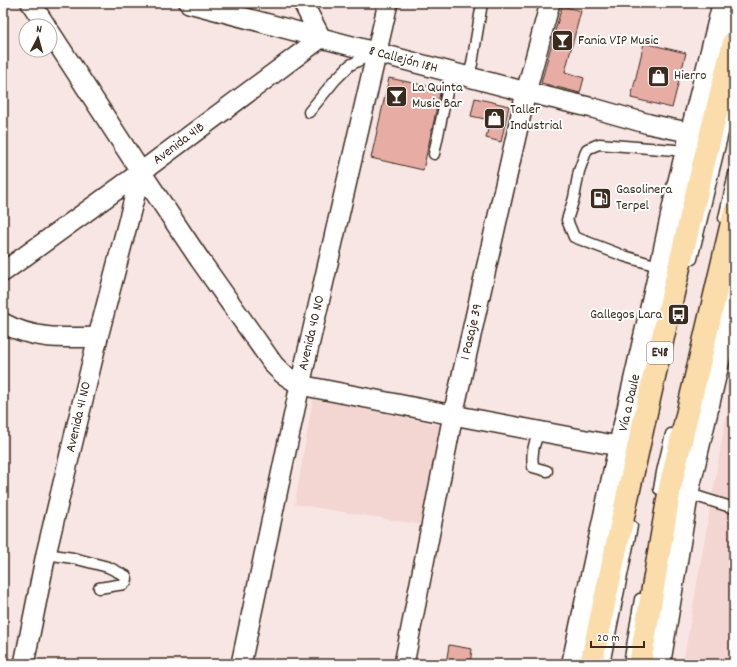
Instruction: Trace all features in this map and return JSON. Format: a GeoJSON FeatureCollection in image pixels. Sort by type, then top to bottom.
{"type":"FeatureCollection","features":[{"type":"Feature","properties":{"kind":"main road","name":"Vía a Daule"},"geometry":{"type":"LineString","coordinates":[[591,664],[637,452],[696,140],[724,3]]}},
{"type":"Feature","properties":{"kind":"main road","name":"Vía a Daule"},"geometry":{"type":"LineString","coordinates":[[573,664],[637,452],[661,267],[679,183],[734,42]]}},
{"type":"Feature","properties":{"kind":"main road"},"geometry":{"type":"LineString","coordinates":[[640,664],[672,492],[734,214]]}},
{"type":"Feature","properties":{"kind":"main road"},"geometry":{"type":"LineString","coordinates":[[659,664],[672,492],[734,294]]}},
{"type":"Feature","properties":{"kind":"street"},"geometry":{"type":"LineString","coordinates":[[31,3],[41,18]]}},
{"type":"Feature","properties":{"kind":"street","name":"8 Callejón 18H"},"geometry":{"type":"LineString","coordinates":[[189,3],[460,75],[593,108],[696,140]]}},
{"type":"Feature","properties":{"kind":"street"},"geometry":{"type":"LineString","coordinates":[[303,3],[321,38]]}},
{"type":"Feature","properties":{"kind":"street","name":"Avenida 40 NO"},"geometry":{"type":"LineString","coordinates":[[240,664],[300,385],[388,3]]}},
{"type":"Feature","properties":{"kind":"street","name":"1 Pasaje 39"},"geometry":{"type":"LineString","coordinates":[[404,664],[453,415],[526,92],[550,3]]}},
{"type":"Feature","properties":{"kind":"street","name":"Avenida 41B"},"geometry":{"type":"LineString","coordinates":[[3,272],[141,172],[321,38]]}},
{"type":"Feature","properties":{"kind":"street"},"geometry":{"type":"LineString","coordinates":[[58,44],[200,260],[274,365],[283,374],[300,385],[637,452]]}},
{"type":"Feature","properties":{"kind":"street","name":"Avenida 41 NO"},"geometry":{"type":"LineString","coordinates":[[24,664],[46,554],[98,337],[141,172]]}},
{"type":"Feature","properties":{"kind":"street"},"geometry":{"type":"LineString","coordinates":[[3,323],[18,331],[36,335],[67,338],[98,337]]}},
{"type":"Feature","properties":{"kind":"lane"},"geometry":{"type":"LineString","coordinates":[[434,154],[460,75],[472,64],[482,3]]}},
{"type":"Feature","properties":{"kind":"lane"},"geometry":{"type":"LineString","coordinates":[[309,112],[334,80],[350,66],[376,52]]}},
{"type":"Feature","properties":{"kind":"lane"},"geometry":{"type":"LineString","coordinates":[[690,269],[734,88]]}},
{"type":"Feature","properties":{"kind":"lane"},"geometry":{"type":"LineString","coordinates":[[661,267],[624,256],[574,237],[567,220],[574,198],[579,171],[587,149],[599,144],[696,140]]}},
{"type":"Feature","properties":{"kind":"lane"},"geometry":{"type":"LineString","coordinates":[[706,291],[734,174]]}},
{"type":"Feature","properties":{"kind":"lane"},"geometry":{"type":"LineString","coordinates":[[673,427],[662,472],[672,492],[734,508]]}},
{"type":"Feature","properties":{"kind":"lane"},"geometry":{"type":"LineString","coordinates":[[540,432],[534,446],[532,458],[533,467],[547,471]]}},
{"type":"Feature","properties":{"kind":"lane"},"geometry":{"type":"LineString","coordinates":[[604,664],[634,518]]}},
{"type":"Feature","properties":{"kind":"lane"},"geometry":{"type":"LineString","coordinates":[[46,554],[72,558],[108,567],[126,576],[127,579],[124,584],[99,588]]}},
{"type":"Feature","properties":{"kind":"lane"},"geometry":{"type":"LineString","coordinates":[[629,664],[642,587]]}},
{"type":"Feature","properties":{"kind":"shaded area"},"geometry":{"type":"Polygon","coordinates":[[[734,372],[734,664],[683,664],[734,372]]]}},
{"type":"Feature","properties":{"kind":"shaded area"},"geometry":{"type":"Polygon","coordinates":[[[313,399],[444,426],[423,525],[295,504],[313,399]]]}},
{"type":"Feature","properties":{"kind":"building","name":"Fania VIP Music"},"geometry":{"type":"Polygon","coordinates":[[[562,6],[581,11],[565,72],[584,78],[580,93],[541,83],[562,6]]]}},
{"type":"Feature","properties":{"kind":"building","name":"Hierro"},"geometry":{"type":"Polygon","coordinates":[[[644,43],[686,53],[672,108],[631,98],[644,43]]]}},
{"type":"Feature","properties":{"kind":"building"},"geometry":{"type":"Polygon","coordinates":[[[389,78],[441,89],[423,170],[371,158],[389,78]]]}},
{"type":"Feature","properties":{"kind":"building","name":"Taller Industrial"},"geometry":{"type":"Polygon","coordinates":[[[475,98],[509,106],[501,142],[486,138],[490,120],[471,116],[475,98]]]}},
{"type":"Feature","properties":{"kind":"building"},"geometry":{"type":"Polygon","coordinates":[[[449,645],[472,649],[470,664],[446,664],[449,645]]]}},
{"type":"Feature","properties":{"kind":"place","name":"Fania VIP Music"},"geometry":{"type":"Point","coordinates":[563,41]}},
{"type":"Feature","properties":{"kind":"place","name":"Hierro"},"geometry":{"type":"Point","coordinates":[658,76]}},
{"type":"Feature","properties":{"kind":"place","name":"La Quinta Music Bar"},"geometry":{"type":"Point","coordinates":[397,96]}},
{"type":"Feature","properties":{"kind":"place","name":"Taller Industrial"},"geometry":{"type":"Point","coordinates":[494,118]}},
{"type":"Feature","properties":{"kind":"place","name":"Gasolinera Terpel"},"geometry":{"type":"Point","coordinates":[601,198]}},
{"type":"Feature","properties":{"kind":"place","name":"Gallegos Lara"},"geometry":{"type":"Point","coordinates":[678,315]}}]}
